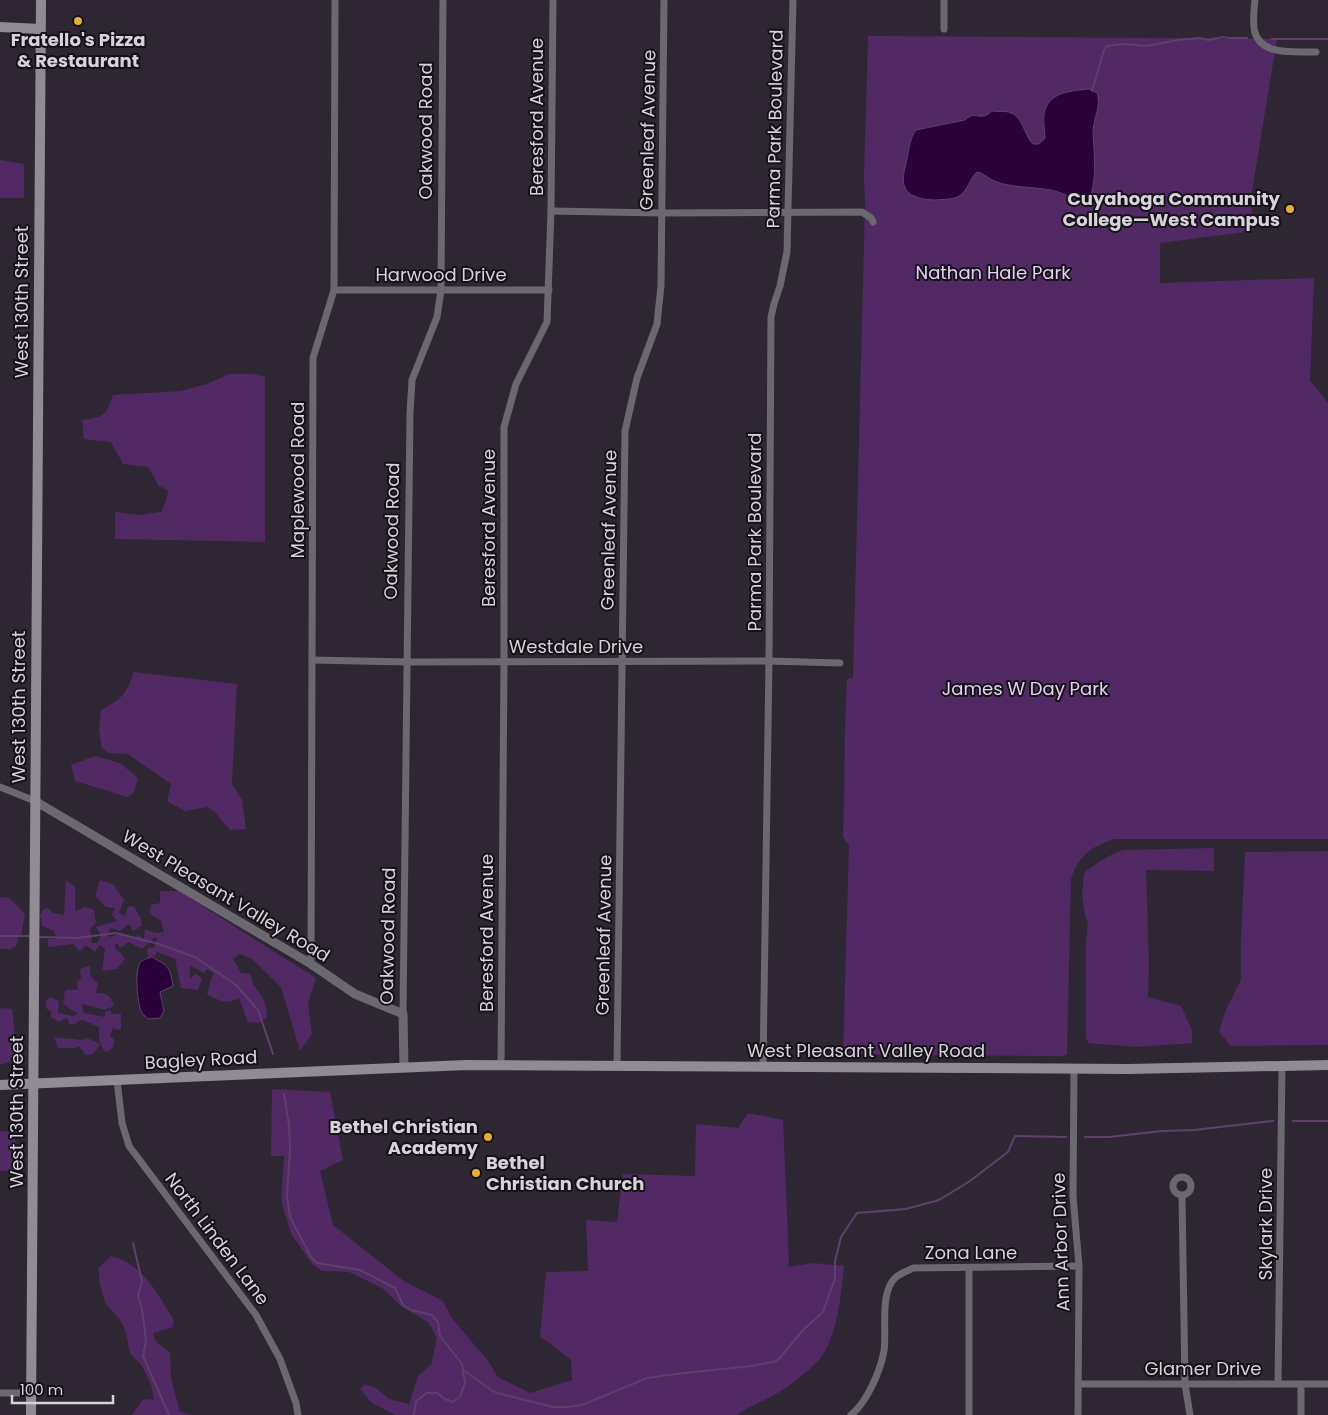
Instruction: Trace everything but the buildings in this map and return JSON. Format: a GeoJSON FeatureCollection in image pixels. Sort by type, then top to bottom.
{"type":"FeatureCollection","features":[{"type":"Feature","properties":{"kind":"main road","name":"West 130th Street"},"geometry":{"type":"LineString","coordinates":[[31,1415],[41,0]]}},
{"type":"Feature","properties":{"kind":"main road"},"geometry":{"type":"LineString","coordinates":[[0,27],[40,29]]}},
{"type":"Feature","properties":{"kind":"main road","name":"West Pleasant Valley Road"},"geometry":{"type":"LineString","coordinates":[[404,1067],[617,1065],[1074,1068],[1328,1065]]}},
{"type":"Feature","properties":{"kind":"main road","name":"Bagley Road"},"geometry":{"type":"LineString","coordinates":[[0,1085],[404,1067]]}},
{"type":"Feature","properties":{"kind":"street","name":"Maplewood Road"},"geometry":{"type":"LineString","coordinates":[[310,964],[313,358],[334,290],[335,0]]}},
{"type":"Feature","properties":{"kind":"street","name":"Oakwood Road"},"geometry":{"type":"LineString","coordinates":[[404,1067],[410,413],[412,380],[437,317],[441,290],[443,0]]}},
{"type":"Feature","properties":{"kind":"street","name":"Beresford Avenue"},"geometry":{"type":"LineString","coordinates":[[501,1065],[504,427],[516,384],[547,322],[551,211],[553,0]]}},
{"type":"Feature","properties":{"kind":"street","name":"Greenleaf Avenue"},"geometry":{"type":"LineString","coordinates":[[617,1065],[625,431],[637,378],[657,324],[661,286],[664,0]]}},
{"type":"Feature","properties":{"kind":"street","name":"Parma Park Boulevard"},"geometry":{"type":"LineString","coordinates":[[763,1067],[769,662],[771,317],[787,252],[793,0]]}},
{"type":"Feature","properties":{"kind":"street"},"geometry":{"type":"LineString","coordinates":[[944,0],[944,29]]}},
{"type":"Feature","properties":{"kind":"street"},"geometry":{"type":"LineString","coordinates":[[1255,0],[1254,29],[1260,44],[1271,50],[1316,52]]}},
{"type":"Feature","properties":{"kind":"street"},"geometry":{"type":"LineString","coordinates":[[551,211],[661,213],[862,212],[871,218],[873,222]]}},
{"type":"Feature","properties":{"kind":"street","name":"Harwood Drive"},"geometry":{"type":"LineString","coordinates":[[334,290],[549,290]]}},
{"type":"Feature","properties":{"kind":"street","name":"Westdale Drive"},"geometry":{"type":"LineString","coordinates":[[312,660],[840,663]]}},
{"type":"Feature","properties":{"kind":"street"},"geometry":{"type":"LineString","coordinates":[[0,787],[35,800]]}},
{"type":"Feature","properties":{"kind":"street","name":"West Pleasant Valley Road"},"geometry":{"type":"LineString","coordinates":[[35,800],[310,964],[355,994],[403,1014]]}},
{"type":"Feature","properties":{"kind":"street","name":"Skylark Drive"},"geometry":{"type":"LineString","coordinates":[[1278,1384],[1282,1065]]}},
{"type":"Feature","properties":{"kind":"street","name":"Ann Arbor Drive"},"geometry":{"type":"LineString","coordinates":[[1074,1068],[1074,1208],[1079,1266],[1078,1415]]}},
{"type":"Feature","properties":{"kind":"street","name":"North Linden Lane"},"geometry":{"type":"LineString","coordinates":[[117,1080],[122,1123],[129,1146],[256,1315],[280,1359],[296,1403],[298,1415]]}},
{"type":"Feature","properties":{"kind":"street"},"geometry":{"type":"LineString","coordinates":[[1182,1196],[1185,1384],[1190,1415]]}},
{"type":"Feature","properties":{"kind":"street","name":"Zona Lane"},"geometry":{"type":"LineString","coordinates":[[851,1415],[858,1412],[872,1385],[884,1352],[886,1296],[896,1277],[914,1268],[1079,1266]]}},
{"type":"Feature","properties":{"kind":"street"},"geometry":{"type":"LineString","coordinates":[[969,1268],[969,1415]]}},
{"type":"Feature","properties":{"kind":"street","name":"Glamer Drive"},"geometry":{"type":"LineString","coordinates":[[1078,1384],[1328,1384]]}},
{"type":"Feature","properties":{"kind":"street"},"geometry":{"type":"LineString","coordinates":[[1301,1384],[1301,1415]]}},
{"type":"Feature","properties":{"kind":"street"},"geometry":{"type":"LineString","coordinates":[[0,1393],[31,1393]]}},
{"type":"Feature","properties":{"kind":"green space"},"geometry":{"type":"Polygon","coordinates":[[[868,36],[1277,39],[1251,197],[1253,231],[1160,243],[1160,283],[1314,278],[1310,381],[1328,403],[1328,839],[1114,839],[1099,845],[1087,853],[1078,864],[1071,879],[1067,1054],[1063,1056],[915,1055],[912,1053],[898,1053],[895,1055],[843,1054],[849,846],[843,837],[845,719],[847,679],[853,678],[865,205],[867,204],[865,204],[864,177],[868,36]]]}},
{"type":"Feature","properties":{"kind":"green space"},"geometry":{"type":"Polygon","coordinates":[[[0,160],[24,164],[24,198],[0,198],[0,160]]]}},
{"type":"Feature","properties":{"kind":"green space"},"geometry":{"type":"Polygon","coordinates":[[[229,374],[253,374],[265,377],[265,542],[115,539],[115,512],[138,515],[161,512],[168,490],[159,486],[148,467],[123,464],[111,442],[84,439],[82,420],[95,418],[103,414],[113,395],[181,391],[207,384],[229,374]]]}},
{"type":"Feature","properties":{"kind":"green space"},"geometry":{"type":"Polygon","coordinates":[[[134,672],[237,684],[232,784],[242,800],[246,829],[230,830],[214,811],[207,807],[185,811],[167,801],[171,784],[128,754],[109,753],[102,748],[99,730],[101,710],[122,696],[134,672]]]}},
{"type":"Feature","properties":{"kind":"green space"},"geometry":{"type":"Polygon","coordinates":[[[95,756],[120,763],[138,778],[134,792],[128,797],[75,781],[71,765],[95,756]]]}},
{"type":"Feature","properties":{"kind":"green space"},"geometry":{"type":"Polygon","coordinates":[[[1214,848],[1214,871],[1146,870],[1148,997],[1181,1006],[1192,1030],[1192,1043],[1137,1047],[1089,1043],[1086,1038],[1086,942],[1088,924],[1082,894],[1084,873],[1113,854],[1123,850],[1214,848]]]}},
{"type":"Feature","properties":{"kind":"green space"},"geometry":{"type":"Polygon","coordinates":[[[1328,851],[1328,1045],[1231,1046],[1219,1032],[1225,1012],[1241,980],[1245,852],[1328,851]]]}},
{"type":"Feature","properties":{"kind":"green space"},"geometry":{"type":"Polygon","coordinates":[[[66,880],[75,887],[75,911],[85,907],[94,910],[96,923],[90,929],[92,943],[97,943],[100,937],[105,934],[100,934],[96,927],[117,921],[112,915],[115,908],[106,907],[95,896],[100,880],[113,884],[124,900],[119,913],[125,916],[128,907],[134,906],[141,919],[142,926],[133,931],[129,924],[120,931],[111,928],[107,934],[110,937],[119,934],[134,938],[138,935],[144,939],[145,929],[156,933],[164,932],[161,921],[150,914],[151,905],[160,903],[160,891],[179,891],[316,978],[308,1003],[312,1034],[300,1051],[281,987],[252,959],[240,954],[233,959],[241,973],[251,974],[251,979],[264,999],[266,1006],[267,1017],[259,1023],[248,1022],[239,998],[226,1002],[207,994],[213,973],[207,969],[204,973],[190,965],[190,978],[196,974],[202,978],[198,990],[181,988],[175,959],[157,952],[155,956],[148,957],[147,948],[154,948],[157,939],[155,937],[142,949],[129,942],[120,948],[118,944],[115,944],[115,949],[125,959],[117,969],[102,971],[105,948],[99,945],[95,952],[86,945],[80,951],[73,944],[48,947],[48,939],[57,939],[54,931],[42,926],[40,915],[44,909],[49,908],[52,913],[64,915],[66,880]]]}},
{"type":"Feature","properties":{"kind":"green space"},"geometry":{"type":"Polygon","coordinates":[[[0,897],[9,898],[25,914],[21,936],[18,936],[17,945],[10,949],[0,949],[0,897]]]}},
{"type":"Feature","properties":{"kind":"green space"},"geometry":{"type":"Polygon","coordinates":[[[90,966],[90,975],[98,984],[96,993],[108,995],[114,1006],[105,1010],[82,1004],[83,1013],[105,1017],[105,1012],[110,1010],[112,1014],[121,1014],[121,1029],[113,1028],[110,1036],[114,1040],[113,1047],[108,1052],[104,1051],[99,1039],[99,1027],[83,1020],[77,1021],[76,1024],[70,1024],[67,1018],[59,1022],[51,1017],[51,1012],[46,1008],[46,1001],[50,997],[59,1001],[58,1013],[73,1016],[78,1014],[63,1004],[65,990],[78,990],[77,982],[82,978],[79,969],[90,966]]]}},
{"type":"Feature","properties":{"kind":"green space"},"geometry":{"type":"Polygon","coordinates":[[[0,1008],[12,1009],[16,1042],[15,1060],[0,1065],[0,1008]]]}},
{"type":"Feature","properties":{"kind":"green space"},"geometry":{"type":"Polygon","coordinates":[[[54,1037],[81,1040],[87,1038],[100,1044],[93,1054],[86,1055],[79,1046],[75,1048],[58,1048],[54,1037]]]}},
{"type":"Feature","properties":{"kind":"green space"},"geometry":{"type":"Polygon","coordinates":[[[272,1089],[330,1092],[343,1160],[320,1171],[333,1225],[405,1282],[443,1301],[451,1317],[488,1361],[498,1377],[530,1393],[572,1380],[571,1360],[540,1337],[546,1272],[588,1271],[586,1220],[617,1222],[623,1174],[695,1176],[696,1124],[738,1128],[748,1113],[783,1120],[788,1267],[813,1263],[844,1266],[838,1313],[832,1336],[819,1360],[793,1383],[736,1415],[395,1415],[372,1403],[360,1389],[364,1384],[376,1388],[389,1399],[409,1404],[418,1376],[431,1365],[437,1338],[428,1322],[402,1307],[382,1288],[349,1272],[323,1271],[313,1265],[291,1234],[281,1200],[284,1156],[271,1156],[272,1089]]]}},
{"type":"Feature","properties":{"kind":"green space"},"geometry":{"type":"Polygon","coordinates":[[[0,1131],[12,1132],[14,1137],[16,1146],[11,1170],[0,1171],[0,1131]]]}},
{"type":"Feature","properties":{"kind":"green space"},"geometry":{"type":"Polygon","coordinates":[[[111,1256],[123,1260],[141,1273],[155,1290],[174,1320],[173,1327],[153,1333],[156,1342],[170,1353],[171,1378],[180,1412],[193,1415],[132,1415],[143,1399],[154,1400],[151,1384],[141,1364],[130,1354],[126,1332],[119,1318],[105,1303],[98,1268],[111,1256]]]}},
{"type":"Feature","properties":{"kind":"shaded area"},"geometry":{"type":"Polygon","coordinates":[[[1089,89],[1097,93],[1098,98],[1098,107],[1093,127],[1095,171],[1091,195],[1083,199],[1077,199],[1051,190],[1012,186],[994,181],[977,172],[962,194],[954,198],[925,199],[914,196],[906,189],[903,180],[911,140],[916,130],[965,120],[972,116],[984,116],[992,111],[1009,112],[1014,114],[1021,122],[1033,144],[1039,144],[1045,138],[1044,114],[1050,101],[1067,92],[1089,89]]]}},
{"type":"Feature","properties":{"kind":"shaded area"},"geometry":{"type":"Polygon","coordinates":[[[152,957],[168,968],[173,986],[160,992],[164,1011],[160,1018],[148,1019],[140,1009],[137,975],[141,962],[152,957]]]}},
{"type":"Feature","properties":{"kind":"waterway"},"geometry":{"type":"LineString","coordinates":[[1092,91],[1104,50],[1107,46],[1123,44],[1147,46],[1200,38],[1208,40],[1223,37],[1247,38]]}},
{"type":"Feature","properties":{"kind":"waterway"},"geometry":{"type":"LineString","coordinates":[[1272,39],[1328,39]]}},
{"type":"Feature","properties":{"kind":"waterway"},"geometry":{"type":"LineString","coordinates":[[39,937],[77,938],[116,933],[159,944],[195,957],[236,985],[258,1010],[273,1054]]}},
{"type":"Feature","properties":{"kind":"waterway"},"geometry":{"type":"LineString","coordinates":[[0,936],[31,936]]}},
{"type":"Feature","properties":{"kind":"waterway"},"geometry":{"type":"LineString","coordinates":[[284,1094],[289,1125],[290,1149],[287,1196],[290,1217],[311,1257],[317,1263],[360,1270],[395,1288],[403,1305],[411,1310],[432,1315],[438,1322],[440,1336],[462,1364],[465,1383],[460,1397],[452,1402],[437,1393],[427,1393],[416,1401],[414,1415]]}},
{"type":"Feature","properties":{"kind":"waterway"},"geometry":{"type":"LineString","coordinates":[[1085,1137],[1109,1137],[1162,1131],[1194,1130],[1273,1121]]}},
{"type":"Feature","properties":{"kind":"waterway"},"geometry":{"type":"LineString","coordinates":[[1293,1121],[1328,1121]]}},
{"type":"Feature","properties":{"kind":"waterway"},"geometry":{"type":"LineString","coordinates":[[463,1370],[497,1393],[553,1407],[567,1407],[582,1405],[647,1378],[752,1366],[777,1361],[803,1330],[823,1312],[835,1278],[835,1261],[841,1237],[857,1213],[906,1209],[939,1200],[970,1181],[1008,1152],[1015,1136],[1066,1137]]}},
{"type":"Feature","properties":{"kind":"waterway"},"geometry":{"type":"LineString","coordinates":[[133,1243],[142,1281],[138,1296],[142,1309],[146,1341],[143,1356],[169,1415]]}},
{"type":"Feature","properties":{"kind":"place","name":"Fratello's Pizza & Restaurant"},"geometry":{"type":"Point","coordinates":[78,21]}},
{"type":"Feature","properties":{"kind":"place","name":"Cuyahoga Community College—West Campus"},"geometry":{"type":"Point","coordinates":[1290,209]}},
{"type":"Feature","properties":{"kind":"place","name":"Bethel Christian Academy"},"geometry":{"type":"Point","coordinates":[488,1137]}},
{"type":"Feature","properties":{"kind":"place","name":"Bethel Christian Church"},"geometry":{"type":"Point","coordinates":[476,1173]}},
{"type":"Feature","properties":{"kind":"park label","name":"Nathan Hale Park"},"geometry":{"type":"Point","coordinates":[993,273]}},
{"type":"Feature","properties":{"kind":"park label","name":"James W Day Park"},"geometry":{"type":"Point","coordinates":[1025,689]}}]}
